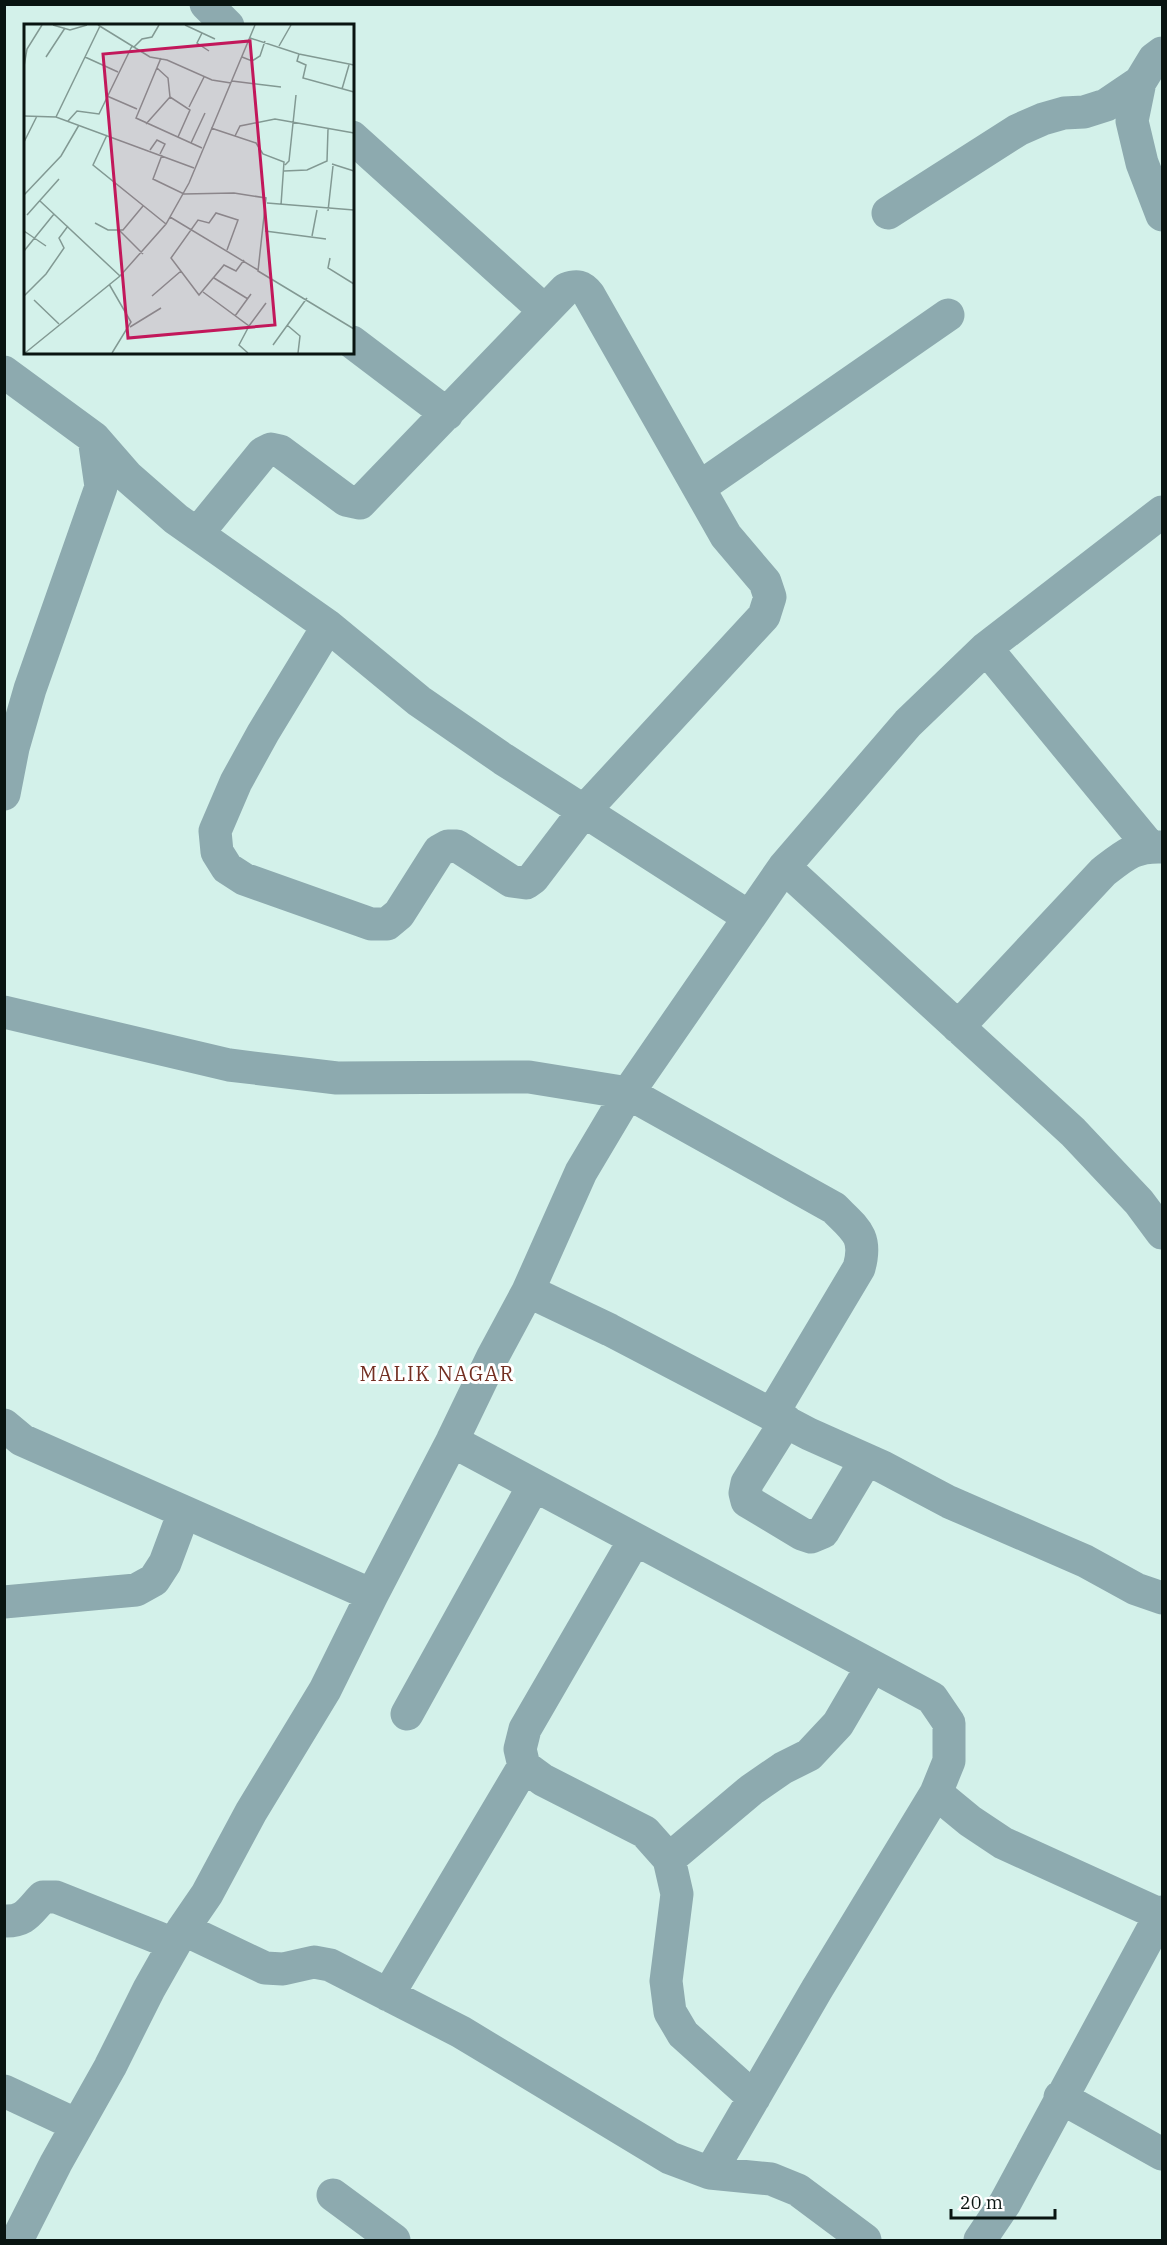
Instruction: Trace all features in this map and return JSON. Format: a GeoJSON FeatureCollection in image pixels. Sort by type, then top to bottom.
{"type":"FeatureCollection","features":[{"type":"Feature","properties":{"kind":"street"},"geometry":{"type":"LineString","coordinates":[[1162,53],[1154,59],[1140,82],[1132,121],[1142,163],[1162,215]]}},
{"type":"Feature","properties":{"kind":"street"},"geometry":{"type":"LineString","coordinates":[[888,213],[1018,130],[1064,113],[1084,112],[1106,105],[1140,82]]}},
{"type":"Feature","properties":{"kind":"street"},"geometry":{"type":"LineString","coordinates":[[354,139],[545,311]]}},
{"type":"Feature","properties":{"kind":"street"},"geometry":{"type":"LineString","coordinates":[[197,534],[263,453],[271,449],[280,451],[346,500],[360,503],[566,289],[574,285],[583,287],[700,487],[726,536],[765,582],[770,597],[764,616],[584,811],[533,878],[526,883],[511,880],[457,846],[448,846],[439,851],[399,914],[387,924],[371,924],[244,879],[227,868],[218,852],[215,831],[236,782],[327,626]]}},
{"type":"Feature","properties":{"kind":"street"},"geometry":{"type":"LineString","coordinates":[[700,487],[948,315]]}},
{"type":"Feature","properties":{"kind":"street"},"geometry":{"type":"LineString","coordinates":[[354,344],[447,414]]}},
{"type":"Feature","properties":{"kind":"street"},"geometry":{"type":"LineString","coordinates":[[4,372],[94,438],[128,477],[176,519],[327,626],[419,701],[503,759],[749,917]]}},
{"type":"Feature","properties":{"kind":"street"},"geometry":{"type":"LineString","coordinates":[[4,794],[9,747],[100,487],[94,438]]}},
{"type":"Feature","properties":{"kind":"street"},"geometry":{"type":"LineString","coordinates":[[17,2241],[149,1989],[207,1894],[251,1812],[325,1690],[528,1291],[582,1172],[628,1093],[784,867],[908,723],[986,648],[1162,512]]}},
{"type":"Feature","properties":{"kind":"street"},"geometry":{"type":"LineString","coordinates":[[986,648],[1156,847]]}},
{"type":"Feature","properties":{"kind":"street"},"geometry":{"type":"LineString","coordinates":[[958,1027],[1103,872],[1128,852],[1156,847]]}},
{"type":"Feature","properties":{"kind":"street"},"geometry":{"type":"LineString","coordinates":[[784,867],[1073,1132],[1139,1202],[1162,1233]]}},
{"type":"Feature","properties":{"kind":"street"},"geometry":{"type":"LineString","coordinates":[[4,1012],[229,1065],[337,1078],[529,1077],[628,1093],[834,1208],[857,1231],[864,1251],[859,1268],[747,1483],[745,1493],[747,1501],[810,1538],[823,1532],[866,1460]]}},
{"type":"Feature","properties":{"kind":"street"},"geometry":{"type":"LineString","coordinates":[[528,1291],[620,1335],[779,1418],[949,1502],[1162,1598]]}},
{"type":"Feature","properties":{"kind":"street"},"geometry":{"type":"LineString","coordinates":[[4,1425],[22,1440],[372,1594]]}},
{"type":"Feature","properties":{"kind":"street"},"geometry":{"type":"LineString","coordinates":[[452,1441],[932,1698],[949,1723],[948,1761],[936,1793],[710,2173]]}},
{"type":"Feature","properties":{"kind":"street"},"geometry":{"type":"LineString","coordinates":[[407,1714],[534,1485]]}},
{"type":"Feature","properties":{"kind":"street"},"geometry":{"type":"LineString","coordinates":[[4,1602],[136,1590],[154,1580],[165,1563],[184,1512]]}},
{"type":"Feature","properties":{"kind":"street"},"geometry":{"type":"LineString","coordinates":[[634,1539],[525,1729],[520,1749],[524,1766],[543,1780],[645,1832],[669,1859],[677,1894],[666,1981],[670,2012],[683,2034],[754,2098]]}},
{"type":"Feature","properties":{"kind":"street"},"geometry":{"type":"LineString","coordinates":[[669,1859],[751,1790],[783,1768],[809,1755],[838,1724],[872,1666]]}},
{"type":"Feature","properties":{"kind":"street"},"geometry":{"type":"LineString","coordinates":[[388,1995],[524,1766]]}},
{"type":"Feature","properties":{"kind":"street"},"geometry":{"type":"LineString","coordinates":[[936,1793],[970,1821],[1004,1843],[1162,1913],[1005,2202],[980,2241]]}},
{"type":"Feature","properties":{"kind":"street"},"geometry":{"type":"LineString","coordinates":[[4,1921],[15,1922],[26,1917],[43,1897],[56,1897],[265,1968],[283,1969],[314,1962],[330,1965],[461,2032],[670,2158],[710,2173],[771,2179],[798,2190],[866,2241]]}},
{"type":"Feature","properties":{"kind":"street"},"geometry":{"type":"LineString","coordinates":[[4,2091],[78,2126]]}},
{"type":"Feature","properties":{"kind":"street"},"geometry":{"type":"LineString","coordinates":[[1060,2097],[1162,2154]]}},
{"type":"Feature","properties":{"kind":"street"},"geometry":{"type":"LineString","coordinates":[[333,2195],[394,2241]]}},
{"type":"Feature","properties":{"kind":"district","name":"MALIK NAGAR"},"geometry":{"type":"Point","coordinates":[437,1373]}}]}
